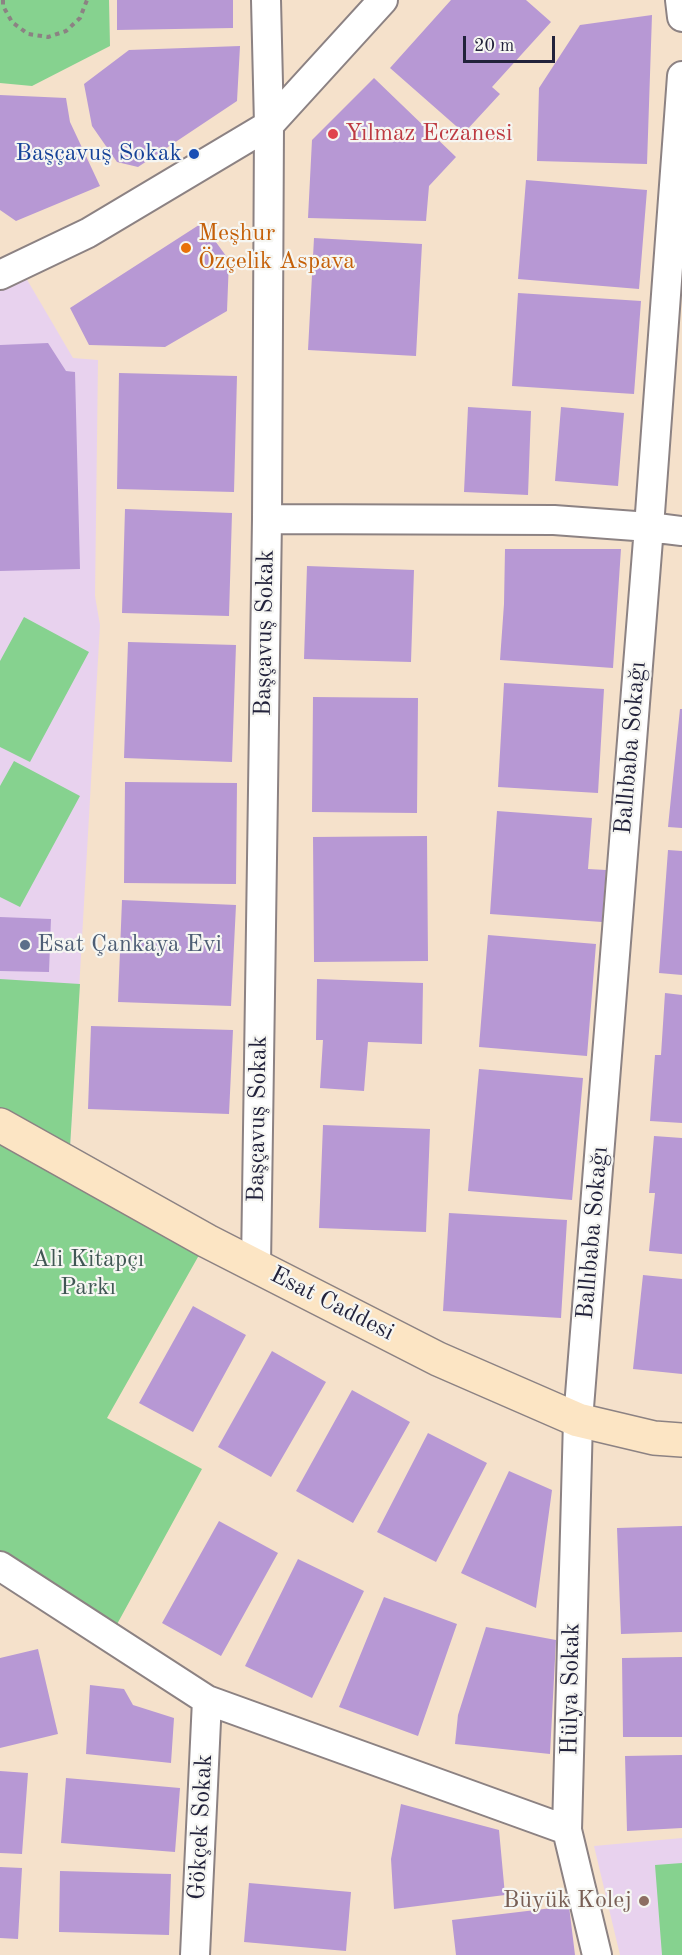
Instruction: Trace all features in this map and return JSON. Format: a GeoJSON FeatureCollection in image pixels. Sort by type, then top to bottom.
{"type":"FeatureCollection","features":[{"type":"Feature","properties":{"kind":"main road","name":"Esat Caddesi"},"geometry":{"type":"LineString","coordinates":[[0,1125],[207,1241],[438,1359],[578,1420],[654,1438],[682,1440]]}},
{"type":"Feature","properties":{"kind":"street","name":"Başçavuş Sokak"},"geometry":{"type":"LineString","coordinates":[[256,1265],[267,519],[269,125],[266,0]]}},
{"type":"Feature","properties":{"kind":"street"},"geometry":{"type":"LineString","coordinates":[[0,275],[88,233],[269,125],[383,0]]}},
{"type":"Feature","properties":{"kind":"street"},"geometry":{"type":"LineString","coordinates":[[680,0],[682,17]]}},
{"type":"Feature","properties":{"kind":"street","name":"Ballıbaba Sokağı"},"geometry":{"type":"LineString","coordinates":[[578,1420],[649,527],[682,76]]}},
{"type":"Feature","properties":{"kind":"street"},"geometry":{"type":"LineString","coordinates":[[267,519],[554,520],[682,531]]}},
{"type":"Feature","properties":{"kind":"street","name":"Hülya Sokak"},"geometry":{"type":"LineString","coordinates":[[578,1420],[567,1830],[597,1955]]}},
{"type":"Feature","properties":{"kind":"street"},"geometry":{"type":"LineString","coordinates":[[0,1566],[207,1700],[567,1830]]}},
{"type":"Feature","properties":{"kind":"street","name":"Gökçek Sokak"},"geometry":{"type":"LineString","coordinates":[[195,1955],[207,1700]]}},
{"type":"Feature","properties":{"kind":"path"},"geometry":{"type":"LineString","coordinates":[[3,0],[2,6],[12,22],[28,34],[48,37],[66,31],[80,18],[87,0]]}},
{"type":"Feature","properties":{"kind":"shaded area"},"geometry":{"type":"Polygon","coordinates":[[[19,266],[73,358],[98,360],[95,596],[100,625],[69,1164],[0,1125],[0,275],[19,266]]]}},
{"type":"Feature","properties":{"kind":"shaded area","name":"Büyük Kolej"},"geometry":{"type":"Polygon","coordinates":[[[682,1838],[682,1955],[620,1955],[594,1846],[682,1838]]]}},
{"type":"Feature","properties":{"kind":"green space"},"geometry":{"type":"Polygon","coordinates":[[[0,0],[109,0],[110,46],[32,86],[0,83],[0,0]]]}},
{"type":"Feature","properties":{"kind":"green space"},"geometry":{"type":"Polygon","coordinates":[[[24,617],[89,652],[30,762],[0,747],[0,661],[24,617]]]}},
{"type":"Feature","properties":{"kind":"green space"},"geometry":{"type":"Polygon","coordinates":[[[14,761],[80,796],[20,907],[0,897],[0,786],[14,761]]]}},
{"type":"Feature","properties":{"kind":"green space","name":"Ali Kitapçı Parkı"},"geometry":{"type":"Polygon","coordinates":[[[0,979],[80,984],[69,1164],[207,1241],[107,1418],[202,1469],[110,1637],[0,1566],[0,979]]]}},
{"type":"Feature","properties":{"kind":"green space"},"geometry":{"type":"Polygon","coordinates":[[[682,1863],[682,1955],[662,1955],[655,1865],[682,1863]]]}},
{"type":"Feature","properties":{"kind":"building"},"geometry":{"type":"Polygon","coordinates":[[[117,0],[233,0],[233,28],[117,30],[117,0]]]}},
{"type":"Feature","properties":{"kind":"building"},"geometry":{"type":"Polygon","coordinates":[[[451,0],[526,0],[551,22],[492,87],[500,94],[464,133],[390,68],[451,0]]]}},
{"type":"Feature","properties":{"kind":"building"},"geometry":{"type":"Polygon","coordinates":[[[652,15],[647,164],[537,161],[539,88],[580,25],[652,15]]]}},
{"type":"Feature","properties":{"kind":"building"},"geometry":{"type":"Polygon","coordinates":[[[240,46],[237,101],[138,167],[117,162],[92,126],[84,84],[129,50],[240,46]]]}},
{"type":"Feature","properties":{"kind":"building"},"geometry":{"type":"Polygon","coordinates":[[[374,78],[456,157],[429,186],[426,221],[308,218],[312,140],[374,78]]]}},
{"type":"Feature","properties":{"kind":"building"},"geometry":{"type":"Polygon","coordinates":[[[0,95],[66,98],[70,122],[100,186],[16,221],[0,210],[0,95]]]}},
{"type":"Feature","properties":{"kind":"building"},"geometry":{"type":"Polygon","coordinates":[[[526,180],[647,190],[639,289],[518,279],[526,180]]]}},
{"type":"Feature","properties":{"kind":"building"},"geometry":{"type":"Polygon","coordinates":[[[202,223],[229,260],[227,311],[165,347],[89,345],[70,308],[202,223]]]}},
{"type":"Feature","properties":{"kind":"building"},"geometry":{"type":"Polygon","coordinates":[[[314,238],[422,244],[416,356],[308,350],[314,238]]]}},
{"type":"Feature","properties":{"kind":"building"},"geometry":{"type":"Polygon","coordinates":[[[518,293],[641,301],[634,394],[512,386],[518,293]]]}},
{"type":"Feature","properties":{"kind":"building"},"geometry":{"type":"Polygon","coordinates":[[[48,343],[66,371],[75,372],[80,569],[0,571],[0,345],[48,343]]]}},
{"type":"Feature","properties":{"kind":"building"},"geometry":{"type":"Polygon","coordinates":[[[119,373],[237,376],[234,492],[117,489],[119,373]]]}},
{"type":"Feature","properties":{"kind":"building"},"geometry":{"type":"Polygon","coordinates":[[[468,407],[531,411],[528,495],[464,492],[468,407]]]}},
{"type":"Feature","properties":{"kind":"building"},"geometry":{"type":"Polygon","coordinates":[[[561,407],[624,413],[618,486],[555,481],[561,407]]]}},
{"type":"Feature","properties":{"kind":"building"},"geometry":{"type":"Polygon","coordinates":[[[125,509],[232,513],[229,616],[122,613],[125,509]]]}},
{"type":"Feature","properties":{"kind":"building"},"geometry":{"type":"Polygon","coordinates":[[[505,549],[621,549],[613,668],[500,660],[505,549]]]}},
{"type":"Feature","properties":{"kind":"building"},"geometry":{"type":"Polygon","coordinates":[[[307,566],[414,570],[411,662],[304,659],[307,566]]]}},
{"type":"Feature","properties":{"kind":"building"},"geometry":{"type":"Polygon","coordinates":[[[128,642],[236,645],[232,762],[124,758],[128,642]]]}},
{"type":"Feature","properties":{"kind":"building"},"geometry":{"type":"Polygon","coordinates":[[[504,683],[604,689],[598,793],[498,787],[504,683]]]}},
{"type":"Feature","properties":{"kind":"building"},"geometry":{"type":"Polygon","coordinates":[[[313,697],[418,698],[417,813],[312,812],[313,697]]]}},
{"type":"Feature","properties":{"kind":"building"},"geometry":{"type":"Polygon","coordinates":[[[680,709],[682,709],[682,828],[668,827],[680,709]]]}},
{"type":"Feature","properties":{"kind":"building"},"geometry":{"type":"Polygon","coordinates":[[[125,782],[237,783],[236,884],[124,883],[125,782]]]}},
{"type":"Feature","properties":{"kind":"building"},"geometry":{"type":"Polygon","coordinates":[[[497,811],[592,818],[588,869],[606,870],[602,922],[490,914],[497,811]]]}},
{"type":"Feature","properties":{"kind":"building"},"geometry":{"type":"Polygon","coordinates":[[[427,836],[428,961],[314,962],[313,837],[427,836]]]}},
{"type":"Feature","properties":{"kind":"building"},"geometry":{"type":"Polygon","coordinates":[[[668,850],[682,851],[682,975],[659,973],[668,850]]]}},
{"type":"Feature","properties":{"kind":"building"},"geometry":{"type":"Polygon","coordinates":[[[122,900],[236,905],[231,1006],[118,1002],[122,900]]]}},
{"type":"Feature","properties":{"kind":"building","name":"Esat Çankaya Evi"},"geometry":{"type":"Polygon","coordinates":[[[0,917],[51,919],[49,972],[0,971],[0,917]]]}},
{"type":"Feature","properties":{"kind":"building"},"geometry":{"type":"Polygon","coordinates":[[[488,935],[596,944],[587,1056],[479,1047],[488,935]]]}},
{"type":"Feature","properties":{"kind":"building"},"geometry":{"type":"Polygon","coordinates":[[[317,979],[423,983],[422,1044],[368,1042],[364,1091],[320,1088],[323,1040],[316,1040],[317,979]]]}},
{"type":"Feature","properties":{"kind":"building"},"geometry":{"type":"Polygon","coordinates":[[[665,993],[682,995],[682,1123],[650,1121],[655,1055],[661,1055],[665,993]]]}},
{"type":"Feature","properties":{"kind":"building"},"geometry":{"type":"Polygon","coordinates":[[[91,1026],[233,1030],[229,1114],[88,1109],[91,1026]]]}},
{"type":"Feature","properties":{"kind":"building"},"geometry":{"type":"Polygon","coordinates":[[[479,1069],[583,1078],[572,1200],[468,1191],[479,1069]]]}},
{"type":"Feature","properties":{"kind":"building"},"geometry":{"type":"Polygon","coordinates":[[[323,1125],[430,1129],[426,1232],[319,1228],[323,1125]]]}},
{"type":"Feature","properties":{"kind":"building"},"geometry":{"type":"Polygon","coordinates":[[[654,1136],[682,1138],[682,1254],[649,1251],[655,1193],[649,1193],[654,1136]]]}},
{"type":"Feature","properties":{"kind":"building"},"geometry":{"type":"Polygon","coordinates":[[[449,1213],[567,1220],[561,1318],[443,1311],[449,1213]]]}},
{"type":"Feature","properties":{"kind":"building"},"geometry":{"type":"Polygon","coordinates":[[[643,1275],[682,1279],[682,1374],[633,1369],[643,1275]]]}},
{"type":"Feature","properties":{"kind":"building"},"geometry":{"type":"Polygon","coordinates":[[[193,1306],[246,1335],[193,1432],[139,1403],[193,1306]]]}},
{"type":"Feature","properties":{"kind":"building"},"geometry":{"type":"Polygon","coordinates":[[[272,1351],[326,1382],[271,1477],[218,1447],[272,1351]]]}},
{"type":"Feature","properties":{"kind":"building"},"geometry":{"type":"Polygon","coordinates":[[[352,1390],[410,1422],[353,1523],[296,1491],[352,1390]]]}},
{"type":"Feature","properties":{"kind":"building"},"geometry":{"type":"Polygon","coordinates":[[[428,1433],[487,1463],[436,1562],[377,1532],[428,1433]]]}},
{"type":"Feature","properties":{"kind":"building"},"geometry":{"type":"Polygon","coordinates":[[[509,1471],[552,1490],[536,1608],[461,1573],[509,1471]]]}},
{"type":"Feature","properties":{"kind":"building"},"geometry":{"type":"Polygon","coordinates":[[[219,1521],[278,1553],[221,1656],[162,1623],[219,1521]]]}},
{"type":"Feature","properties":{"kind":"building"},"geometry":{"type":"Polygon","coordinates":[[[682,1526],[682,1632],[621,1634],[617,1528],[682,1526]]]}},
{"type":"Feature","properties":{"kind":"building"},"geometry":{"type":"Polygon","coordinates":[[[298,1559],[364,1591],[312,1698],[245,1666],[298,1559]]]}},
{"type":"Feature","properties":{"kind":"building"},"geometry":{"type":"Polygon","coordinates":[[[384,1597],[457,1624],[418,1736],[339,1707],[384,1597]]]}},
{"type":"Feature","properties":{"kind":"building"},"geometry":{"type":"Polygon","coordinates":[[[486,1627],[556,1640],[550,1754],[455,1744],[458,1715],[486,1627]]]}},
{"type":"Feature","properties":{"kind":"building"},"geometry":{"type":"Polygon","coordinates":[[[38,1649],[58,1734],[0,1748],[0,1658],[38,1649]]]}},
{"type":"Feature","properties":{"kind":"building"},"geometry":{"type":"Polygon","coordinates":[[[682,1657],[682,1737],[623,1737],[622,1658],[682,1657]]]}},
{"type":"Feature","properties":{"kind":"building"},"geometry":{"type":"Polygon","coordinates":[[[90,1685],[124,1689],[133,1705],[174,1718],[171,1763],[86,1754],[90,1685]]]}},
{"type":"Feature","properties":{"kind":"building"},"geometry":{"type":"Polygon","coordinates":[[[682,1755],[682,1828],[627,1831],[625,1756],[682,1755]]]}},
{"type":"Feature","properties":{"kind":"building"},"geometry":{"type":"Polygon","coordinates":[[[0,1771],[28,1773],[22,1854],[0,1853],[0,1771]]]}},
{"type":"Feature","properties":{"kind":"building"},"geometry":{"type":"Polygon","coordinates":[[[66,1778],[180,1788],[175,1852],[61,1843],[66,1778]]]}},
{"type":"Feature","properties":{"kind":"building"},"geometry":{"type":"Polygon","coordinates":[[[401,1804],[499,1830],[505,1895],[394,1909],[391,1859],[401,1804]]]}},
{"type":"Feature","properties":{"kind":"building"},"geometry":{"type":"Polygon","coordinates":[[[0,1867],[22,1868],[18,1939],[0,1938],[0,1867]]]}},
{"type":"Feature","properties":{"kind":"building"},"geometry":{"type":"Polygon","coordinates":[[[60,1871],[171,1874],[169,1935],[59,1932],[60,1871]]]}},
{"type":"Feature","properties":{"kind":"building"},"geometry":{"type":"Polygon","coordinates":[[[249,1883],[351,1892],[346,1951],[244,1942],[249,1883]]]}},
{"type":"Feature","properties":{"kind":"building"},"geometry":{"type":"Polygon","coordinates":[[[569,1906],[575,1955],[456,1955],[452,1920],[569,1906]]]}},
{"type":"Feature","properties":{"kind":"place","name":"Yılmaz Eczanesi"},"geometry":{"type":"Point","coordinates":[333,134]}},
{"type":"Feature","properties":{"kind":"place","name":"Başçavuş Sokak"},"geometry":{"type":"Point","coordinates":[194,154]}},
{"type":"Feature","properties":{"kind":"place","name":"Meşhur Özçelik Aspava"},"geometry":{"type":"Point","coordinates":[186,248]}},
{"type":"Feature","properties":{"kind":"place","name":"Esat Çankaya Evi"},"geometry":{"type":"Point","coordinates":[25,945]}},
{"type":"Feature","properties":{"kind":"place","name":"Büyük Kolej"},"geometry":{"type":"Point","coordinates":[644,1901]}}]}
